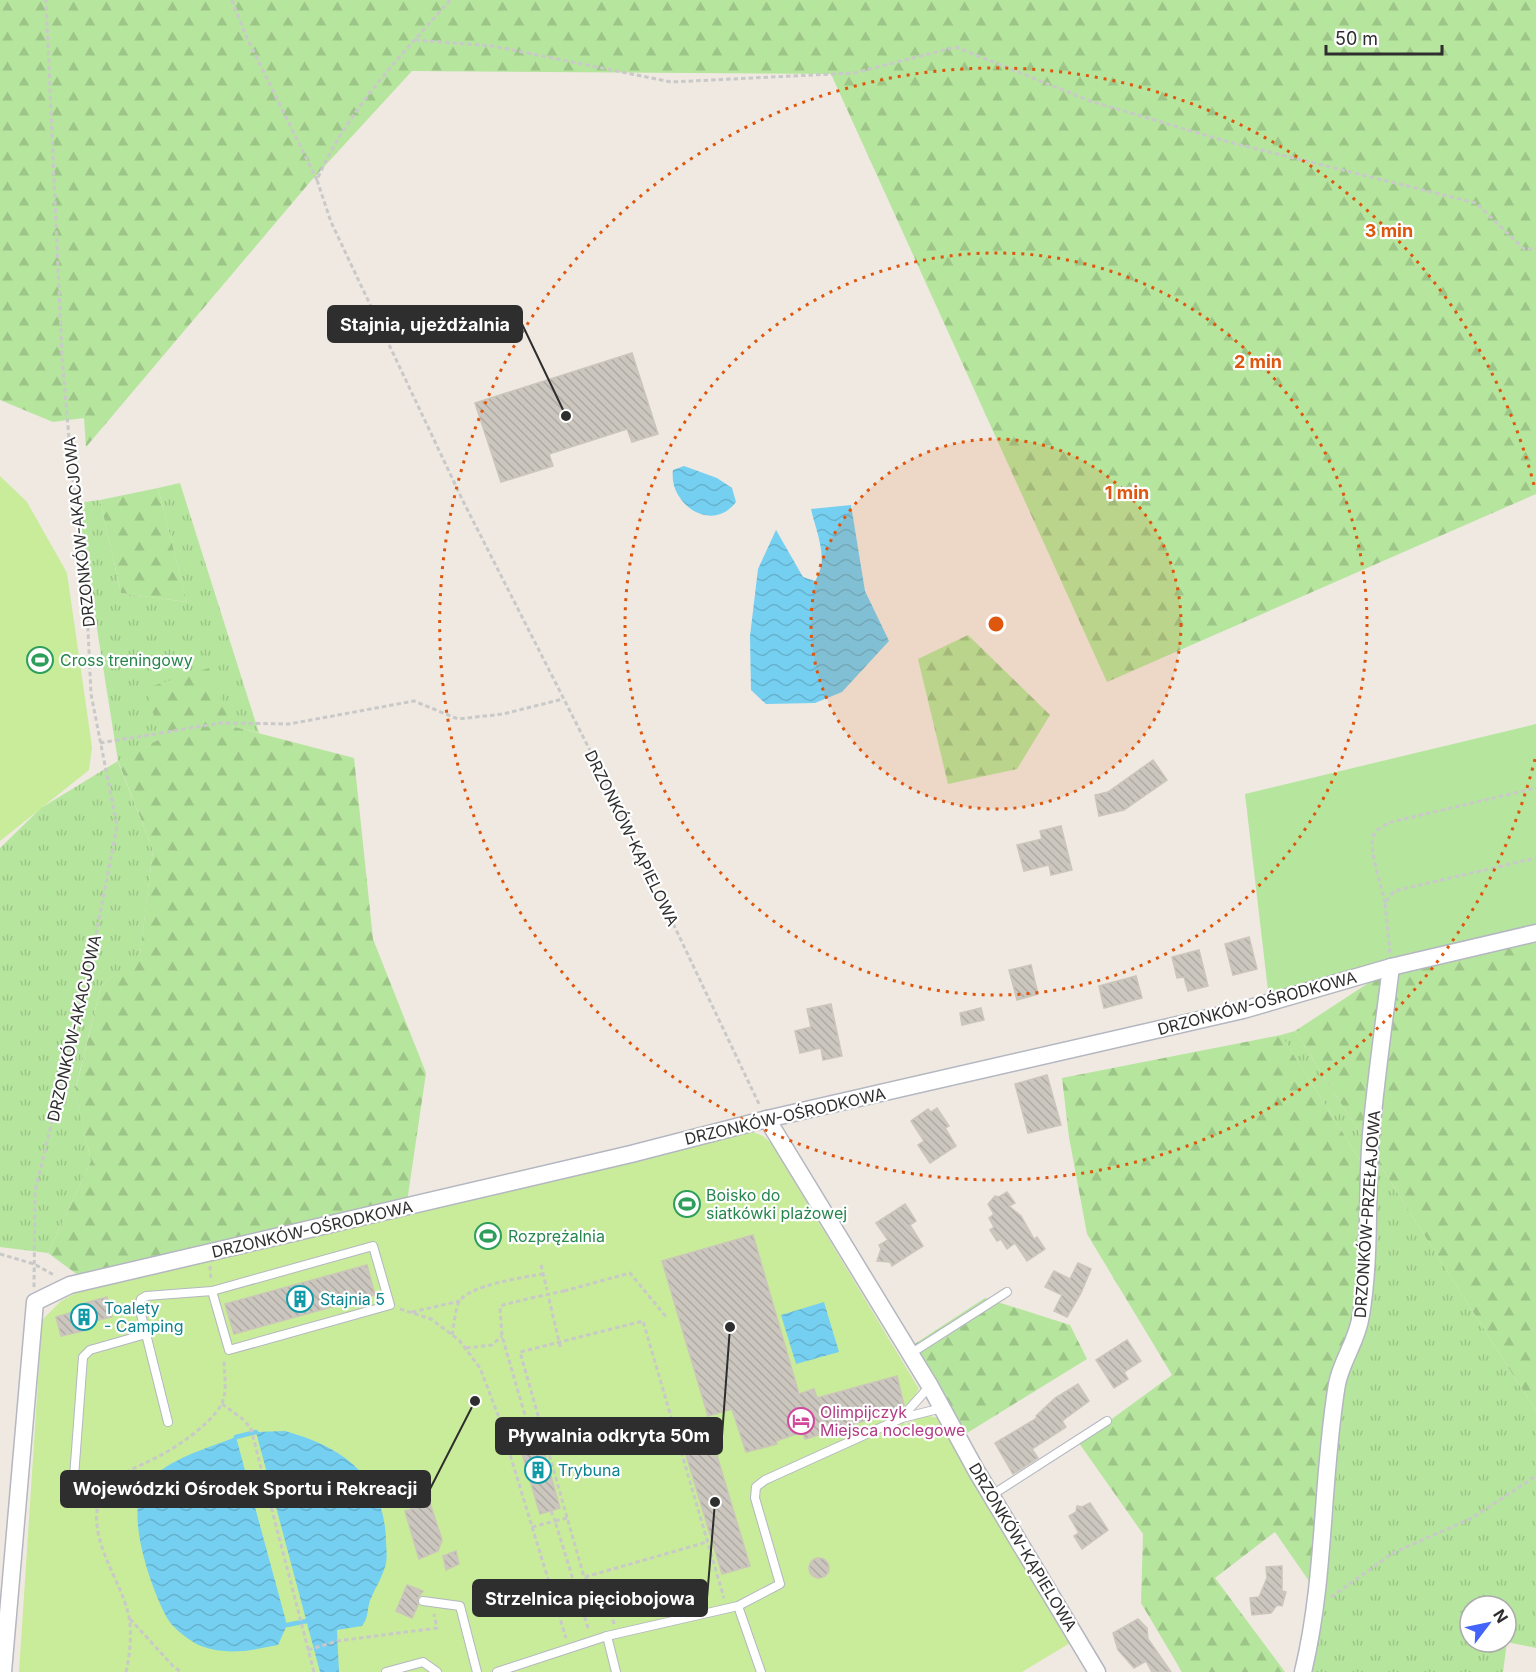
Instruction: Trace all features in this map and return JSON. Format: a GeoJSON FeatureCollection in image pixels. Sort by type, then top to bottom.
{"type":"FeatureCollection","features":[{"type":"Feature","properties":{"kind":"street","name":"DRZONKÓW-OŚRODKOWA"},"geometry":{"type":"LineString","coordinates":[[3,1672],[34,1302],[70,1285],[767,1119],[1244,1010],[1391,967],[1536,933]]}},
{"type":"Feature","properties":{"kind":"street","name":"DRZONKÓW-PRZEŁAJOWA"},"geometry":{"type":"LineString","coordinates":[[1303,1672],[1315,1609],[1338,1382],[1357,1337],[1361,1313],[1369,1224],[1371,1135],[1391,967]]}},
{"type":"Feature","properties":{"kind":"street","name":"DRZONKÓW-KĄPIELOWA"},"geometry":{"type":"LineString","coordinates":[[767,1119],[930,1386],[1097,1672]]}},
{"type":"Feature","properties":{"kind":"lane"},"geometry":{"type":"LineString","coordinates":[[168,1422],[139,1306],[141,1299],[146,1296],[212,1291],[373,1246],[390,1305],[229,1350],[212,1291]]}},
{"type":"Feature","properties":{"kind":"lane"},"geometry":{"type":"LineString","coordinates":[[910,1354],[1007,1292]]}},
{"type":"Feature","properties":{"kind":"lane"},"geometry":{"type":"LineString","coordinates":[[74,1477],[83,1357],[90,1350],[146,1334]]}},
{"type":"Feature","properties":{"kind":"lane"},"geometry":{"type":"LineString","coordinates":[[902,1418],[930,1386]]}},
{"type":"Feature","properties":{"kind":"lane"},"geometry":{"type":"LineString","coordinates":[[497,1672],[607,1636],[738,1606],[780,1584],[755,1498],[756,1487],[765,1480],[902,1418],[942,1408]]}},
{"type":"Feature","properties":{"kind":"lane"},"geometry":{"type":"LineString","coordinates":[[992,1495],[1107,1421]]}},
{"type":"Feature","properties":{"kind":"lane"},"geometry":{"type":"LineString","coordinates":[[427,1602],[460,1606],[477,1672]]}},
{"type":"Feature","properties":{"kind":"lane"},"geometry":{"type":"LineString","coordinates":[[738,1606],[761,1672]]}},
{"type":"Feature","properties":{"kind":"lane"},"geometry":{"type":"LineString","coordinates":[[607,1636],[616,1672]]}},
{"type":"Feature","properties":{"kind":"lane"},"geometry":{"type":"LineString","coordinates":[[386,1672],[423,1662],[437,1672]]}},
{"type":"Feature","properties":{"kind":"path","name":"DRZONKÓW-AKACJOWA"},"geometry":{"type":"LineString","coordinates":[[34,1264],[35,1191],[89,970],[117,826],[91,694],[85,566],[72,473],[62,357],[46,0]]}},
{"type":"Feature","properties":{"kind":"path","name":"DRZONKÓW-KĄPIELOWA"},"geometry":{"type":"LineString","coordinates":[[232,0],[245,34],[317,180],[332,222],[463,501],[564,699],[767,1119]]}},
{"type":"Feature","properties":{"kind":"path"},"geometry":{"type":"LineString","coordinates":[[317,180],[326,159],[360,103],[450,0]]}},
{"type":"Feature","properties":{"kind":"path"},"geometry":{"type":"LineString","coordinates":[[415,40],[493,46],[672,82],[854,73],[956,47],[1090,101],[1225,141],[1476,202],[1524,249],[1536,249]]}},
{"type":"Feature","properties":{"kind":"path"},"geometry":{"type":"LineString","coordinates":[[100,743],[221,723],[289,724],[414,702],[458,719],[503,714],[564,699]]}},
{"type":"Feature","properties":{"kind":"path"},"geometry":{"type":"LineString","coordinates":[[1391,967],[1385,903],[1373,848],[1373,837],[1377,830],[1391,822],[1536,788]]}},
{"type":"Feature","properties":{"kind":"path"},"geometry":{"type":"LineString","coordinates":[[1385,903],[1388,897],[1402,887],[1536,858]]}},
{"type":"Feature","properties":{"kind":"path"},"geometry":{"type":"LineString","coordinates":[[209,1252],[212,1291]]}},
{"type":"Feature","properties":{"kind":"path"},"geometry":{"type":"LineString","coordinates":[[0,1254],[34,1264],[70,1285]]}},
{"type":"Feature","properties":{"kind":"path"},"geometry":{"type":"LineString","coordinates":[[541,1265],[547,1290]]}},
{"type":"Feature","properties":{"kind":"path"},"geometry":{"type":"LineString","coordinates":[[529,1429],[502,1336],[500,1308],[503,1305],[630,1273],[667,1318]]}},
{"type":"Feature","properties":{"kind":"path"},"geometry":{"type":"LineString","coordinates":[[411,1312],[460,1301],[484,1287],[543,1274]]}},
{"type":"Feature","properties":{"kind":"path"},"geometry":{"type":"LineString","coordinates":[[549,1299],[561,1350]]}},
{"type":"Feature","properties":{"kind":"path"},"geometry":{"type":"LineString","coordinates":[[452,1335],[460,1301]]}},
{"type":"Feature","properties":{"kind":"path"},"geometry":{"type":"LineString","coordinates":[[390,1305],[431,1319],[452,1335],[480,1368],[498,1414],[569,1648]]}},
{"type":"Feature","properties":{"kind":"path"},"geometry":{"type":"LineString","coordinates":[[616,1634],[608,1600],[584,1577],[520,1352],[643,1321],[727,1609]]}},
{"type":"Feature","properties":{"kind":"path"},"geometry":{"type":"LineString","coordinates":[[465,1348],[492,1345],[502,1336]]}},
{"type":"Feature","properties":{"kind":"path"},"geometry":{"type":"LineString","coordinates":[[126,1672],[130,1656],[129,1618],[97,1528],[96,1508],[105,1489],[118,1478],[159,1457],[186,1438],[222,1404],[225,1384],[224,1360],[229,1350]]}},
{"type":"Feature","properties":{"kind":"path"},"geometry":{"type":"LineString","coordinates":[[222,1404],[244,1420],[251,1429],[314,1672]]}},
{"type":"Feature","properties":{"kind":"path"},"geometry":{"type":"LineString","coordinates":[[1315,1609],[1393,1553],[1458,1525],[1536,1476]]}},
{"type":"Feature","properties":{"kind":"path"},"geometry":{"type":"LineString","coordinates":[[551,1511],[592,1641]]}},
{"type":"Feature","properties":{"kind":"path"},"geometry":{"type":"LineString","coordinates":[[532,1527],[567,1518]]}},
{"type":"Feature","properties":{"kind":"path"},"geometry":{"type":"LineString","coordinates":[[584,1577],[707,1542]]}},
{"type":"Feature","properties":{"kind":"path"},"geometry":{"type":"LineString","coordinates":[[308,1650],[337,1641],[437,1628],[427,1602]]}},
{"type":"Feature","properties":{"kind":"path"},"geometry":{"type":"LineString","coordinates":[[129,1618],[181,1672]]}},
{"type":"Feature","properties":{"kind":"green space"},"geometry":{"type":"Polygon","coordinates":[[[0,0],[1536,0],[1536,494],[1107,682],[831,74],[412,71],[310,182],[86,447],[84,418],[53,422],[0,400],[0,0]]]}},
{"type":"Feature","properties":{"kind":"green space","name":"Cross treningowy"},"geometry":{"type":"Polygon","coordinates":[[[0,476],[27,502],[67,573],[92,747],[89,770],[0,841],[0,476]]]}},
{"type":"Feature","properties":{"kind":"green space"},"geometry":{"type":"Polygon","coordinates":[[[180,483],[259,733],[231,726],[160,739],[118,762],[153,850],[140,955],[101,986],[75,1091],[91,1161],[48,1253],[0,1247],[0,848],[41,808],[118,761],[77,503],[100,500],[121,593],[187,602],[158,488],[180,483]]]}},
{"type":"Feature","properties":{"kind":"green space"},"geometry":{"type":"Polygon","coordinates":[[[158,488],[187,602],[121,593],[100,500],[158,488]]]}},
{"type":"Feature","properties":{"kind":"green space"},"geometry":{"type":"Polygon","coordinates":[[[968,635],[1050,715],[1017,769],[948,784],[918,659],[968,635]]]}},
{"type":"Feature","properties":{"kind":"green space"},"geometry":{"type":"Polygon","coordinates":[[[209,668],[231,726],[354,758],[373,939],[426,1073],[407,1202],[78,1275],[48,1253],[91,1161],[75,1092],[101,986],[140,954],[153,850],[118,761],[160,739],[146,688],[209,668]]]}},
{"type":"Feature","properties":{"kind":"green space"},"geometry":{"type":"Polygon","coordinates":[[[1536,724],[1536,930],[1269,999],[1245,794],[1536,724]]]}},
{"type":"Feature","properties":{"kind":"green space"},"geometry":{"type":"Polygon","coordinates":[[[1536,930],[1536,1411],[1295,1031],[1402,961],[1536,930]]]}},
{"type":"Feature","properties":{"kind":"green space"},"geometry":{"type":"Polygon","coordinates":[[[1295,1031],[1536,1411],[1536,1648],[1518,1644],[1518,1594],[1458,1594],[1458,1654],[1505,1654],[1503,1672],[1304,1672],[1372,1179],[1281,1035],[1295,1031]]]}},
{"type":"Feature","properties":{"kind":"green space"},"geometry":{"type":"Polygon","coordinates":[[[1281,1035],[1372,1179],[1361,1306],[1338,1389],[1318,1594],[1275,1532],[1215,1578],[1285,1672],[1182,1672],[1141,1603],[1143,1534],[1079,1443],[1172,1375],[1087,1234],[1069,1137],[1062,1078],[1281,1035]]]}},
{"type":"Feature","properties":{"kind":"green space"},"geometry":{"type":"Polygon","coordinates":[[[753,1132],[763,1136],[771,1143],[919,1389],[902,1418],[905,1424],[925,1417],[937,1418],[1048,1604],[1075,1640],[1022,1672],[19,1672],[42,1320],[61,1301],[83,1289],[753,1132]]]}},
{"type":"Feature","properties":{"kind":"green space"},"geometry":{"type":"Polygon","coordinates":[[[985,1298],[1070,1325],[1087,1359],[959,1438],[907,1349],[985,1298]]]}},
{"type":"Feature","properties":{"kind":"water"},"geometry":{"type":"Polygon","coordinates":[[[684,466],[717,478],[732,488],[736,502],[726,511],[715,515],[704,515],[694,511],[684,504],[673,482],[673,470],[684,466]]]}},
{"type":"Feature","properties":{"kind":"water"},"geometry":{"type":"Polygon","coordinates":[[[851,505],[865,591],[889,641],[842,692],[815,703],[766,704],[751,690],[750,636],[758,569],[776,530],[803,577],[815,581],[822,555],[811,509],[851,505]]]}},
{"type":"Feature","properties":{"kind":"water"},"geometry":{"type":"Polygon","coordinates":[[[824,1302],[839,1352],[796,1364],[781,1315],[824,1302]]]}},
{"type":"Feature","properties":{"kind":"water"},"geometry":{"type":"Polygon","coordinates":[[[285,1431],[325,1446],[356,1467],[368,1481],[383,1517],[386,1564],[370,1600],[362,1626],[337,1630],[339,1672],[320,1672],[256,1432],[285,1431]]]}},
{"type":"Feature","properties":{"kind":"water"},"geometry":{"type":"Polygon","coordinates":[[[236,1437],[287,1625],[278,1645],[249,1650],[221,1651],[189,1639],[169,1621],[155,1591],[142,1551],[138,1530],[138,1511],[140,1494],[147,1482],[156,1474],[178,1460],[236,1437]]]}},
{"type":"Feature","properties":{"kind":"building"},"geometry":{"type":"Polygon","coordinates":[[[632,353],[658,434],[632,442],[627,429],[549,454],[553,466],[501,482],[475,403],[632,353]]]}},
{"type":"Feature","properties":{"kind":"building"},"geometry":{"type":"Polygon","coordinates":[[[1153,760],[1167,780],[1124,810],[1099,816],[1095,795],[1108,792],[1153,760]]]}},
{"type":"Feature","properties":{"kind":"building"},"geometry":{"type":"Polygon","coordinates":[[[1061,826],[1072,870],[1051,875],[1049,865],[1024,871],[1017,845],[1042,839],[1040,831],[1061,826]]]}},
{"type":"Feature","properties":{"kind":"building"},"geometry":{"type":"Polygon","coordinates":[[[1249,937],[1257,969],[1233,975],[1225,944],[1249,937]]]}},
{"type":"Feature","properties":{"kind":"building"},"geometry":{"type":"Polygon","coordinates":[[[1199,950],[1208,986],[1188,991],[1184,977],[1177,978],[1172,957],[1199,950]]]}},
{"type":"Feature","properties":{"kind":"building"},"geometry":{"type":"Polygon","coordinates":[[[1031,965],[1038,994],[1017,1000],[1009,970],[1031,965]]]}},
{"type":"Feature","properties":{"kind":"building"},"geometry":{"type":"Polygon","coordinates":[[[1136,976],[1142,998],[1104,1008],[1099,986],[1136,976]]]}},
{"type":"Feature","properties":{"kind":"building"},"geometry":{"type":"Polygon","coordinates":[[[831,1004],[842,1056],[823,1060],[821,1048],[800,1053],[795,1031],[811,1027],[807,1009],[831,1004]]]}},
{"type":"Feature","properties":{"kind":"building"},"geometry":{"type":"Polygon","coordinates":[[[981,1008],[984,1020],[962,1025],[960,1013],[981,1008]]]}},
{"type":"Feature","properties":{"kind":"building"},"geometry":{"type":"Polygon","coordinates":[[[1047,1075],[1061,1125],[1028,1133],[1015,1084],[1047,1075]]]}},
{"type":"Feature","properties":{"kind":"building"},"geometry":{"type":"Polygon","coordinates":[[[937,1108],[949,1126],[945,1128],[956,1146],[930,1163],[918,1145],[924,1141],[911,1121],[928,1109],[931,1112],[937,1108]]]}},
{"type":"Feature","properties":{"kind":"building"},"geometry":{"type":"Polygon","coordinates":[[[1007,1192],[1015,1203],[1009,1206],[1021,1216],[1034,1239],[1037,1237],[1045,1249],[1027,1261],[1015,1243],[1007,1249],[1001,1239],[997,1241],[990,1230],[994,1227],[989,1218],[994,1214],[988,1204],[995,1196],[999,1197],[1007,1192]]]}},
{"type":"Feature","properties":{"kind":"building"},"geometry":{"type":"Polygon","coordinates":[[[905,1204],[916,1221],[910,1225],[923,1246],[892,1266],[890,1262],[877,1261],[881,1249],[879,1245],[888,1240],[876,1223],[905,1204]]]}},
{"type":"Feature","properties":{"kind":"building"},"geometry":{"type":"Polygon","coordinates":[[[753,1235],[799,1394],[814,1389],[817,1398],[897,1376],[904,1405],[899,1410],[805,1439],[802,1432],[776,1441],[777,1444],[746,1452],[732,1409],[708,1416],[662,1261],[753,1235]]]}},
{"type":"Feature","properties":{"kind":"building"},"geometry":{"type":"Polygon","coordinates":[[[1078,1263],[1091,1269],[1067,1317],[1054,1311],[1062,1295],[1045,1287],[1054,1271],[1070,1279],[1078,1263]]]}},
{"type":"Feature","properties":{"kind":"building","name":"Stajnia 5"},"geometry":{"type":"Polygon","coordinates":[[[367,1265],[375,1295],[234,1334],[225,1304],[367,1265]]]}},
{"type":"Feature","properties":{"kind":"building","name":"Toalety - Camping"},"geometry":{"type":"Polygon","coordinates":[[[107,1297],[112,1317],[90,1322],[91,1325],[82,1328],[83,1331],[61,1336],[56,1317],[77,1311],[76,1308],[86,1305],[85,1303],[107,1297]]]}},
{"type":"Feature","properties":{"kind":"building"},"geometry":{"type":"Polygon","coordinates":[[[1127,1340],[1141,1361],[1124,1372],[1128,1379],[1114,1388],[1096,1360],[1127,1340]]]}},
{"type":"Feature","properties":{"kind":"building"},"geometry":{"type":"Polygon","coordinates":[[[1078,1384],[1089,1401],[1062,1421],[1066,1427],[1032,1449],[1038,1458],[1013,1474],[995,1443],[1037,1418],[1036,1416],[1055,1398],[1078,1384]]]}},
{"type":"Feature","properties":{"kind":"building","name":"Trybuna"},"geometry":{"type":"Polygon","coordinates":[[[537,1427],[560,1508],[540,1514],[516,1433],[537,1427]]]}},
{"type":"Feature","properties":{"kind":"building"},"geometry":{"type":"Polygon","coordinates":[[[709,1429],[750,1566],[722,1574],[681,1438],[709,1429]]]}},
{"type":"Feature","properties":{"kind":"building"},"geometry":{"type":"Polygon","coordinates":[[[430,1503],[442,1540],[438,1551],[419,1559],[405,1511],[430,1503]]]}},
{"type":"Feature","properties":{"kind":"building"},"geometry":{"type":"Polygon","coordinates":[[[1090,1503],[1108,1530],[1082,1549],[1074,1536],[1079,1533],[1069,1516],[1076,1512],[1077,1506],[1082,1507],[1090,1503]]]}},
{"type":"Feature","properties":{"kind":"building"},"geometry":{"type":"Polygon","coordinates":[[[456,1551],[459,1564],[446,1570],[443,1556],[456,1551]]]}},
{"type":"Feature","properties":{"kind":"building"},"geometry":{"type":"Polygon","coordinates":[[[819,1558],[826,1561],[829,1568],[826,1575],[819,1578],[812,1575],[809,1568],[812,1561],[819,1558]]]}},
{"type":"Feature","properties":{"kind":"building"},"geometry":{"type":"Polygon","coordinates":[[[1282,1566],[1282,1591],[1286,1592],[1282,1606],[1277,1605],[1271,1613],[1252,1615],[1250,1598],[1259,1597],[1267,1578],[1266,1567],[1282,1566]]]}},
{"type":"Feature","properties":{"kind":"building"},"geometry":{"type":"Polygon","coordinates":[[[407,1585],[423,1591],[418,1598],[418,1605],[412,1618],[396,1611],[407,1585]]]}},
{"type":"Feature","properties":{"kind":"building"},"geometry":{"type":"Polygon","coordinates":[[[1138,1619],[1147,1628],[1148,1639],[1171,1672],[1152,1672],[1146,1661],[1134,1668],[1118,1650],[1113,1633],[1138,1619]]]}},
{"type":"Feature","properties":{"kind":"waterway"},"geometry":{"type":"LineString","coordinates":[[236,1437],[256,1432]]}},
{"type":"Feature","properties":{"kind":"waterway"},"geometry":{"type":"LineString","coordinates":[[287,1625],[307,1621]]}},
{"type":"Feature","properties":{"kind":"place","name":"Stajnia, ujeżdżalnia"},"geometry":{"type":"Point","coordinates":[566,416]}},
{"type":"Feature","properties":{"kind":"place","name":"Cross treningowy"},"geometry":{"type":"Point","coordinates":[40,660]}},
{"type":"Feature","properties":{"kind":"place","name":"Boisko do siatkówki plażowej"},"geometry":{"type":"Point","coordinates":[687,1204]}},
{"type":"Feature","properties":{"kind":"place","name":"Rozprężalnia"},"geometry":{"type":"Point","coordinates":[488,1236]}},
{"type":"Feature","properties":{"kind":"place","name":"Stajnia 5"},"geometry":{"type":"Point","coordinates":[300,1299]}},
{"type":"Feature","properties":{"kind":"place","name":"Toalety - Camping"},"geometry":{"type":"Point","coordinates":[84,1317]}},
{"type":"Feature","properties":{"kind":"place","name":"Pływalnia odkryta 50m"},"geometry":{"type":"Point","coordinates":[730,1327]}},
{"type":"Feature","properties":{"kind":"place","name":"Wojewódzki Ośrodek Sportu i Rekreacji"},"geometry":{"type":"Point","coordinates":[475,1401]}},
{"type":"Feature","properties":{"kind":"place","name":"Olimpijczyk Miejsca noclegowe"},"geometry":{"type":"Point","coordinates":[801,1421]}},
{"type":"Feature","properties":{"kind":"place","name":"Trybuna"},"geometry":{"type":"Point","coordinates":[538,1470]}},
{"type":"Feature","properties":{"kind":"place","name":"Strzelnica pięciobojowa"},"geometry":{"type":"Point","coordinates":[715,1502]}}]}
